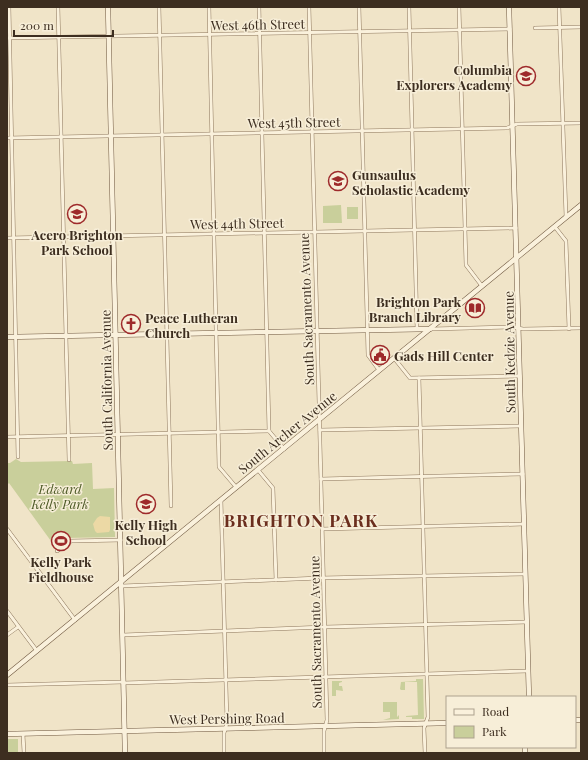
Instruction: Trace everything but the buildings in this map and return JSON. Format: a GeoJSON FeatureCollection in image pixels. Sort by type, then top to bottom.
{"type":"FeatureCollection","features":[{"type":"Feature","properties":{"kind":"main road","name":"South California Avenue"},"geometry":{"type":"LineString","coordinates":[[108,7],[125,753]]}},
{"type":"Feature","properties":{"kind":"main road","name":"South Kedzie Avenue"},"geometry":{"type":"LineString","coordinates":[[509,7],[529,696]]}},
{"type":"Feature","properties":{"kind":"main road","name":"South Archer Avenue"},"geometry":{"type":"LineString","coordinates":[[7,675],[122,584],[236,487],[581,205]]}},
{"type":"Feature","properties":{"kind":"main road"},"geometry":{"type":"LineString","coordinates":[[7,337],[430,329]]}},
{"type":"Feature","properties":{"kind":"main road","name":"West Pershing Road"},"geometry":{"type":"LineString","coordinates":[[7,734],[446,723]]}},
{"type":"Feature","properties":{"kind":"street"},"geometry":{"type":"LineString","coordinates":[[9,7],[8,38],[12,138],[18,457]]}},
{"type":"Feature","properties":{"kind":"street"},"geometry":{"type":"LineString","coordinates":[[58,7],[69,460]]}},
{"type":"Feature","properties":{"kind":"street"},"geometry":{"type":"LineString","coordinates":[[159,7],[171,506]]}},
{"type":"Feature","properties":{"kind":"street"},"geometry":{"type":"LineString","coordinates":[[209,7],[218,432],[220,467],[236,487]]}},
{"type":"Feature","properties":{"kind":"street"},"geometry":{"type":"LineString","coordinates":[[259,7],[269,431],[284,449]]}},
{"type":"Feature","properties":{"kind":"street","name":"South Sacramento Avenue"},"geometry":{"type":"LineString","coordinates":[[309,7],[327,720],[324,731],[324,753]]}},
{"type":"Feature","properties":{"kind":"street"},"geometry":{"type":"LineString","coordinates":[[359,7],[368,355],[380,370]]}},
{"type":"Feature","properties":{"kind":"street"},"geometry":{"type":"LineString","coordinates":[[409,7],[417,329]]}},
{"type":"Feature","properties":{"kind":"street"},"geometry":{"type":"LineString","coordinates":[[459,7],[466,265],[482,286]]}},
{"type":"Feature","properties":{"kind":"street"},"geometry":{"type":"LineString","coordinates":[[559,7],[566,217]]}},
{"type":"Feature","properties":{"kind":"street"},"geometry":{"type":"LineString","coordinates":[[535,28],[581,27]]}},
{"type":"Feature","properties":{"kind":"street","name":"West 46th Street"},"geometry":{"type":"LineString","coordinates":[[8,38],[510,29]]}},
{"type":"Feature","properties":{"kind":"street","name":"West 45th Street"},"geometry":{"type":"LineString","coordinates":[[7,138],[507,128],[517,124],[581,123]]}},
{"type":"Feature","properties":{"kind":"street"},"geometry":{"type":"LineString","coordinates":[[555,227],[566,241],[569,328]]}},
{"type":"Feature","properties":{"kind":"street","name":"West 44th Street"},"geometry":{"type":"LineString","coordinates":[[7,238],[516,228]]}},
{"type":"Feature","properties":{"kind":"street"},"geometry":{"type":"LineString","coordinates":[[430,329],[513,327],[581,328]]}},
{"type":"Feature","properties":{"kind":"street"},"geometry":{"type":"LineString","coordinates":[[394,358],[410,378],[520,376]]}},
{"type":"Feature","properties":{"kind":"street"},"geometry":{"type":"LineString","coordinates":[[419,378],[428,717],[424,728],[425,753]]}},
{"type":"Feature","properties":{"kind":"street"},"geometry":{"type":"LineString","coordinates":[[320,430],[521,426]]}},
{"type":"Feature","properties":{"kind":"street"},"geometry":{"type":"LineString","coordinates":[[7,437],[269,431]]}},
{"type":"Feature","properties":{"kind":"street"},"geometry":{"type":"LineString","coordinates":[[258,470],[273,488],[276,580]]}},
{"type":"Feature","properties":{"kind":"street"},"geometry":{"type":"LineString","coordinates":[[321,479],[523,474]]}},
{"type":"Feature","properties":{"kind":"street"},"geometry":{"type":"LineString","coordinates":[[221,500],[226,723],[224,733],[224,753]]}},
{"type":"Feature","properties":{"kind":"street"},"geometry":{"type":"LineString","coordinates":[[322,529],[524,524]]}},
{"type":"Feature","properties":{"kind":"street"},"geometry":{"type":"LineString","coordinates":[[7,529],[75,620]]}},
{"type":"Feature","properties":{"kind":"street"},"geometry":{"type":"LineString","coordinates":[[57,551],[71,541],[121,540]]}},
{"type":"Feature","properties":{"kind":"street"},"geometry":{"type":"LineString","coordinates":[[122,584],[525,574]]}},
{"type":"Feature","properties":{"kind":"street"},"geometry":{"type":"LineString","coordinates":[[7,611],[36,651]]}},
{"type":"Feature","properties":{"kind":"street"},"geometry":{"type":"LineString","coordinates":[[123,635],[325,627],[527,622]]}},
{"type":"Feature","properties":{"kind":"street"},"geometry":{"type":"LineString","coordinates":[[7,636],[18,627]]}},
{"type":"Feature","properties":{"kind":"street"},"geometry":{"type":"LineString","coordinates":[[7,685],[528,671]]}},
{"type":"Feature","properties":{"kind":"street"},"geometry":{"type":"LineString","coordinates":[[23,734],[24,753]]}},
{"type":"Feature","properties":{"kind":"green space"},"geometry":{"type":"Polygon","coordinates":[[[341,205],[342,223],[323,223],[323,206],[341,205]]]}},
{"type":"Feature","properties":{"kind":"green space"},"geometry":{"type":"Polygon","coordinates":[[[347,207],[358,207],[358,219],[347,219],[347,207]]]}},
{"type":"Feature","properties":{"kind":"green space","name":"Edward Kelly Park"},"geometry":{"type":"Polygon","coordinates":[[[16,459],[21,462],[72,461],[73,464],[92,463],[93,489],[114,488],[115,537],[65,538],[65,543],[61,543],[56,548],[9,483],[7,485],[7,463],[10,463],[16,459]]]}},
{"type":"Feature","properties":{"kind":"green space"},"geometry":{"type":"Polygon","coordinates":[[[416,679],[423,679],[424,719],[412,719],[412,717],[406,717],[418,715],[417,682],[405,682],[405,690],[400,689],[401,682],[416,681],[416,679]]]}},
{"type":"Feature","properties":{"kind":"green space"},"geometry":{"type":"Polygon","coordinates":[[[332,681],[342,681],[339,683],[339,686],[342,686],[343,691],[336,690],[336,696],[332,696],[332,681]]]}},
{"type":"Feature","properties":{"kind":"green space"},"geometry":{"type":"Polygon","coordinates":[[[383,702],[397,702],[397,717],[399,715],[399,719],[383,720],[390,718],[390,712],[383,712],[383,702]]]}},
{"type":"Feature","properties":{"kind":"green space"},"geometry":{"type":"Polygon","coordinates":[[[7,739],[18,739],[18,753],[7,753],[7,739]]]}},
{"type":"Feature","properties":{"kind":"sand"},"geometry":{"type":"Polygon","coordinates":[[[100,516],[110,517],[109,532],[97,533],[95,531],[93,524],[100,516]]]}},
{"type":"Feature","properties":{"kind":"place","name":"Columbia Explorers Academy"},"geometry":{"type":"Point","coordinates":[526,76]}},
{"type":"Feature","properties":{"kind":"place","name":"Gunsaulus Scholastic Academy"},"geometry":{"type":"Point","coordinates":[338,181]}},
{"type":"Feature","properties":{"kind":"place","name":"Acero Brighton Park School"},"geometry":{"type":"Point","coordinates":[77,214]}},
{"type":"Feature","properties":{"kind":"place","name":"Brighton Park Branch Library"},"geometry":{"type":"Point","coordinates":[475,308]}},
{"type":"Feature","properties":{"kind":"place","name":"Peace Lutheran Church"},"geometry":{"type":"Point","coordinates":[131,324]}},
{"type":"Feature","properties":{"kind":"place","name":"Gads Hill Center"},"geometry":{"type":"Point","coordinates":[380,355]}},
{"type":"Feature","properties":{"kind":"place","name":"Kelly High School"},"geometry":{"type":"Point","coordinates":[146,504]}},
{"type":"Feature","properties":{"kind":"place","name":"Kelly Park Fieldhouse"},"geometry":{"type":"Point","coordinates":[61,541]}},
{"type":"Feature","properties":{"kind":"district","name":"BRIGHTON PARK"},"geometry":{"type":"Point","coordinates":[301,520]}}]}
